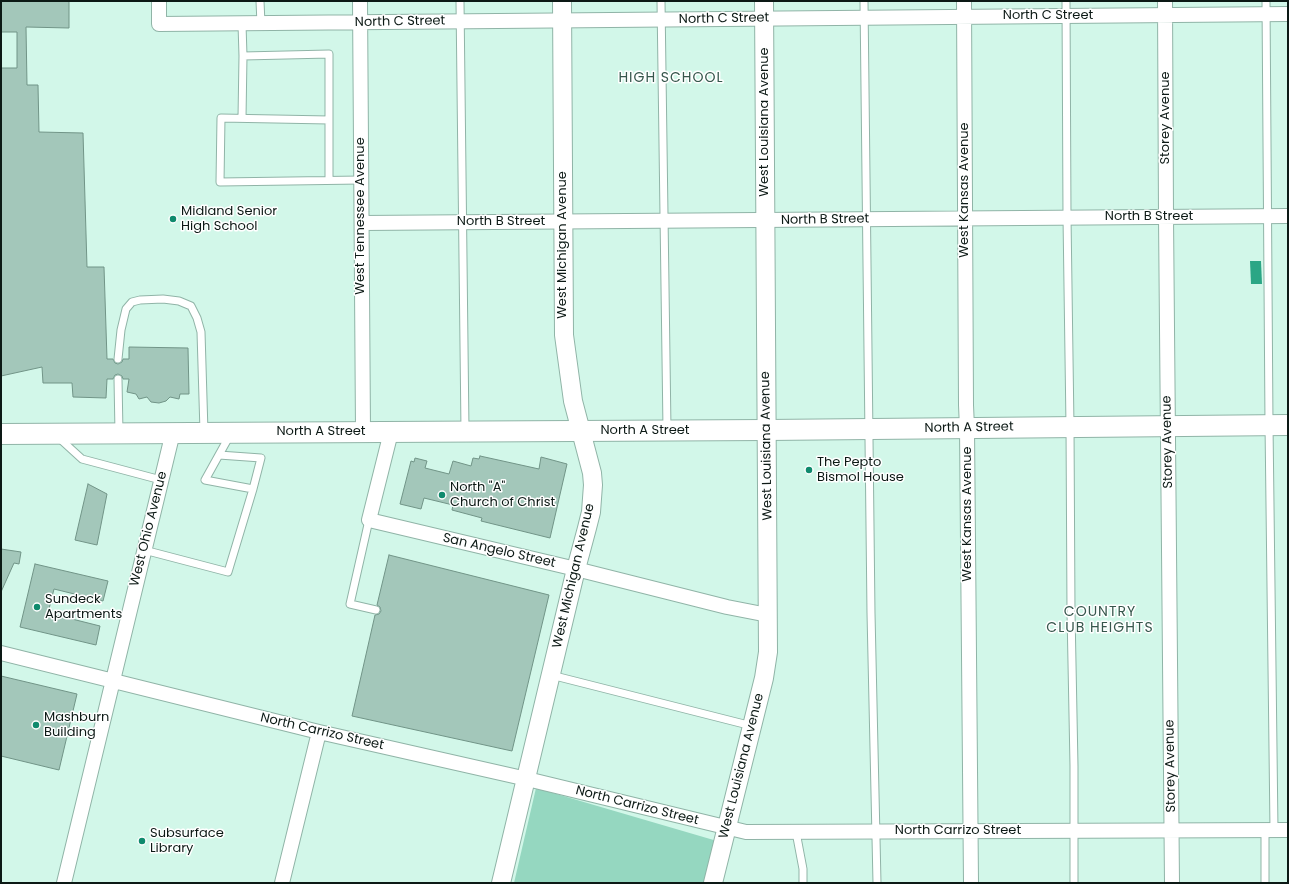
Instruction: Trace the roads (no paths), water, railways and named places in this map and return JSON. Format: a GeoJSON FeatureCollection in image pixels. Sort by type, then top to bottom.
{"type":"FeatureCollection","features":[{"type":"Feature","properties":{"kind":"main road","name":"North A Street"},"geometry":{"type":"LineString","coordinates":[[1,434],[767,430],[1279,424]]}},
{"type":"Feature","properties":{"kind":"street","name":"North C Street"},"geometry":{"type":"LineString","coordinates":[[159,1],[159,24],[662,20],[764,10],[865,17],[1166,16],[1267,8],[1288,14]]}},
{"type":"Feature","properties":{"kind":"street","name":"West Tennessee Avenue"},"geometry":{"type":"LineString","coordinates":[[360,1],[363,431]]}},
{"type":"Feature","properties":{"kind":"street","name":"West Michigan Avenue"},"geometry":{"type":"LineString","coordinates":[[501,883],[591,512],[593,485],[592,474],[573,401],[564,335],[562,1]]}},
{"type":"Feature","properties":{"kind":"street","name":"West Kansas Avenue"},"geometry":{"type":"LineString","coordinates":[[964,1],[966,406],[971,883]]}},
{"type":"Feature","properties":{"kind":"street","name":"Storey Avenue"},"geometry":{"type":"LineString","coordinates":[[1165,1],[1172,883]]}},
{"type":"Feature","properties":{"kind":"street","name":"West Louisiana Avenue"},"geometry":{"type":"LineString","coordinates":[[714,883],[768,662],[764,10]]}},
{"type":"Feature","properties":{"kind":"street","name":"North B Street"},"geometry":{"type":"LineString","coordinates":[[362,223],[1288,216]]}},
{"type":"Feature","properties":{"kind":"street","name":"West Ohio Avenue"},"geometry":{"type":"LineString","coordinates":[[64,883],[173,432]]}},
{"type":"Feature","properties":{"kind":"street"},"geometry":{"type":"LineString","coordinates":[[370,520],[391,432]]}},
{"type":"Feature","properties":{"kind":"street","name":"San Angelo Street"},"geometry":{"type":"LineString","coordinates":[[370,520],[727,607],[768,615]]}},
{"type":"Feature","properties":{"kind":"street","name":"North Carrizo Street"},"geometry":{"type":"LineString","coordinates":[[1,653],[319,732],[527,779],[746,832],[1276,830]]}},
{"type":"Feature","properties":{"kind":"street"},"geometry":{"type":"LineString","coordinates":[[282,883],[319,732]]}},
{"type":"Feature","properties":{"kind":"lane"},"geometry":{"type":"LineString","coordinates":[[260,1],[260,24]]}},
{"type":"Feature","properties":{"kind":"lane"},"geometry":{"type":"LineString","coordinates":[[460,1],[465,432]]}},
{"type":"Feature","properties":{"kind":"lane"},"geometry":{"type":"LineString","coordinates":[[661,1],[667,430]]}},
{"type":"Feature","properties":{"kind":"lane"},"geometry":{"type":"LineString","coordinates":[[864,1],[871,621],[877,883]]}},
{"type":"Feature","properties":{"kind":"lane"},"geometry":{"type":"LineString","coordinates":[[1066,1],[1074,883]]}},
{"type":"Feature","properties":{"kind":"lane"},"geometry":{"type":"LineString","coordinates":[[1265,883],[1276,830],[1279,424],[1268,216],[1267,8]]}},
{"type":"Feature","properties":{"kind":"lane"},"geometry":{"type":"LineString","coordinates":[[242,24],[244,56],[242,118]]}},
{"type":"Feature","properties":{"kind":"lane"},"geometry":{"type":"LineString","coordinates":[[244,56],[329,54],[329,180]]}},
{"type":"Feature","properties":{"kind":"lane"},"geometry":{"type":"LineString","coordinates":[[329,120],[221,118],[220,182],[361,180]]}},
{"type":"Feature","properties":{"kind":"lane"},"geometry":{"type":"LineString","coordinates":[[118,359],[121,330],[126,309],[132,302],[140,300],[163,299],[179,301],[191,306],[197,318],[201,332],[204,432]]}},
{"type":"Feature","properties":{"kind":"lane"},"geometry":{"type":"LineString","coordinates":[[118,379],[119,433]]}},
{"type":"Feature","properties":{"kind":"lane"},"geometry":{"type":"LineString","coordinates":[[232,432],[205,480],[253,489]]}},
{"type":"Feature","properties":{"kind":"lane"},"geometry":{"type":"LineString","coordinates":[[54,433],[82,459],[161,480]]}},
{"type":"Feature","properties":{"kind":"lane"},"geometry":{"type":"LineString","coordinates":[[144,550],[228,572],[253,489],[260,458],[219,455]]}},
{"type":"Feature","properties":{"kind":"lane"},"geometry":{"type":"LineString","coordinates":[[370,520],[350,604],[376,610]]}},
{"type":"Feature","properties":{"kind":"lane"},"geometry":{"type":"LineString","coordinates":[[551,676],[752,726]]}},
{"type":"Feature","properties":{"kind":"lane"},"geometry":{"type":"LineString","coordinates":[[796,832],[803,869],[803,883]]}},
{"type":"Feature","properties":{"kind":"place","name":"Midland Senior High School"},"geometry":{"type":"Point","coordinates":[173,219]}},
{"type":"Feature","properties":{"kind":"place","name":"The Pepto Bismol House"},"geometry":{"type":"Point","coordinates":[809,470]}},
{"type":"Feature","properties":{"kind":"place","name":"North \"A\" Church of Christ"},"geometry":{"type":"Point","coordinates":[442,495]}},
{"type":"Feature","properties":{"kind":"place","name":"Sundeck Apartments"},"geometry":{"type":"Point","coordinates":[37,607]}},
{"type":"Feature","properties":{"kind":"place","name":"Mashburn Building"},"geometry":{"type":"Point","coordinates":[36,725]}},
{"type":"Feature","properties":{"kind":"place","name":"Subsurface Library"},"geometry":{"type":"Point","coordinates":[142,841]}},
{"type":"Feature","properties":{"kind":"district","name":"HIGH SCHOOL"},"geometry":{"type":"Point","coordinates":[671,78]}},
{"type":"Feature","properties":{"kind":"district","name":"COUNTRY CLUB HEIGHTS"},"geometry":{"type":"Point","coordinates":[1100,620]}}]}
